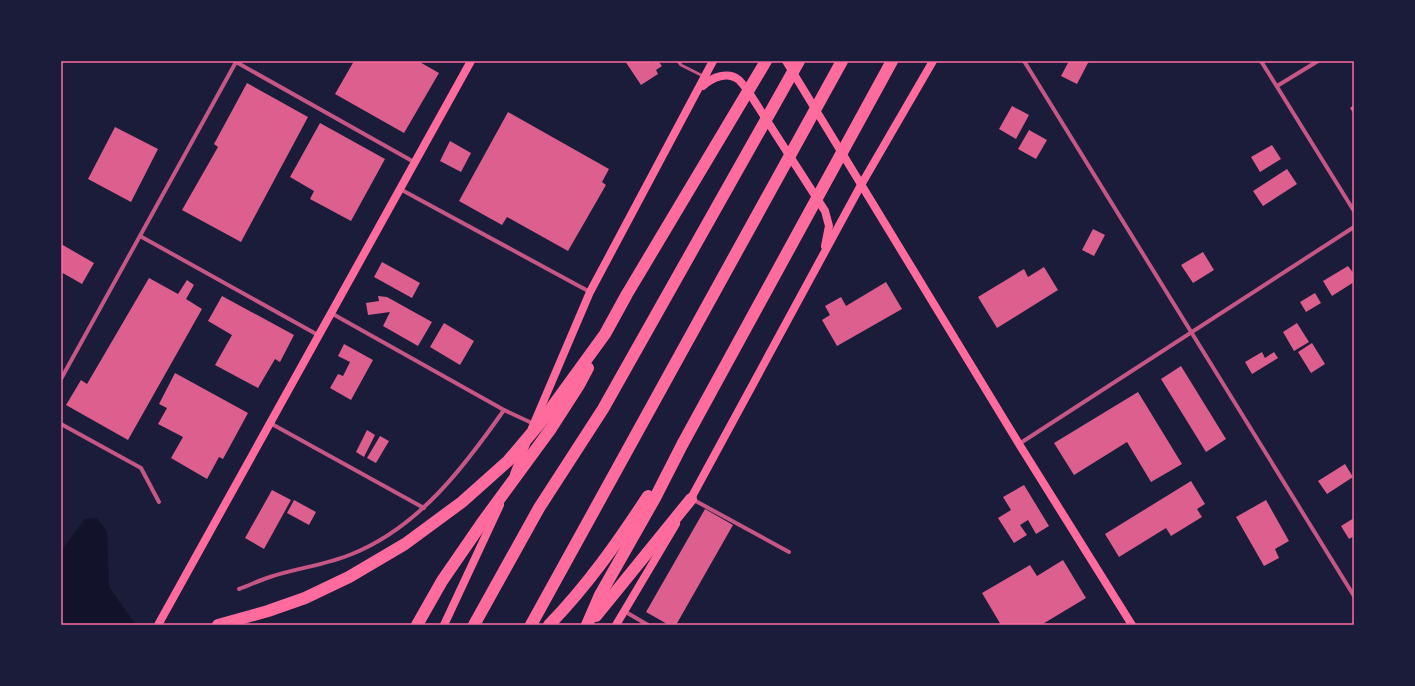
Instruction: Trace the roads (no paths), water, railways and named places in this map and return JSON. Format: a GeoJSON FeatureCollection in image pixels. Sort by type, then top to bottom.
{"type":"FeatureCollection","features":[{"type":"Feature","properties":{"kind":"highway"},"geometry":{"type":"LineString","coordinates":[[417,625],[442,581],[484,520],[550,430],[575,392],[627,294],[766,61]]}},
{"type":"Feature","properties":{"kind":"highway"},"geometry":{"type":"LineString","coordinates":[[474,625],[539,508],[603,409],[799,61]]}},
{"type":"Feature","properties":{"kind":"highway"},"geometry":{"type":"LineString","coordinates":[[531,625],[842,61]]}},
{"type":"Feature","properties":{"kind":"highway"},"geometry":{"type":"LineString","coordinates":[[586,625],[600,595],[655,498],[682,445],[892,61]]}},
{"type":"Feature","properties":{"kind":"highway"},"geometry":{"type":"LineString","coordinates":[[218,625],[268,611],[305,598],[349,577],[405,544],[462,502],[508,461],[542,422],[605,334]]}},
{"type":"Feature","properties":{"kind":"highway"},"geometry":{"type":"LineString","coordinates":[[549,625],[569,604],[602,564],[682,445]]}},
{"type":"Feature","properties":{"kind":"highway"},"geometry":{"type":"LineString","coordinates":[[590,625],[609,599],[691,499]]}},
{"type":"Feature","properties":{"kind":"main road"},"geometry":{"type":"LineString","coordinates":[[158,625],[471,61]]}},
{"type":"Feature","properties":{"kind":"main road"},"geometry":{"type":"LineString","coordinates":[[444,625],[511,481],[590,292],[713,61]]}},
{"type":"Feature","properties":{"kind":"main road"},"geometry":{"type":"LineString","coordinates":[[786,61],[1019,444],[1132,625]]}},
{"type":"Feature","properties":{"kind":"main road"},"geometry":{"type":"LineString","coordinates":[[616,625],[691,499],[861,185],[933,61]]}},
{"type":"Feature","properties":{"kind":"main road"},"geometry":{"type":"LineString","coordinates":[[697,93],[709,80],[715,77],[728,76],[738,80],[748,91],[825,211],[829,226],[827,238],[819,263]]}},
{"type":"Feature","properties":{"kind":"street"},"geometry":{"type":"LineString","coordinates":[[1024,61],[1354,596]]}},
{"type":"Feature","properties":{"kind":"street"},"geometry":{"type":"LineString","coordinates":[[1261,61],[1354,211]]}},
{"type":"Feature","properties":{"kind":"street"},"geometry":{"type":"LineString","coordinates":[[1277,86],[1318,61]]}},
{"type":"Feature","properties":{"kind":"street"},"geometry":{"type":"LineString","coordinates":[[61,379],[236,62],[414,162]]}},
{"type":"Feature","properties":{"kind":"street"},"geometry":{"type":"LineString","coordinates":[[400,189],[590,292]]}},
{"type":"Feature","properties":{"kind":"street"},"geometry":{"type":"LineString","coordinates":[[1019,444],[1354,227]]}},
{"type":"Feature","properties":{"kind":"street"},"geometry":{"type":"LineString","coordinates":[[140,236],[318,335]]}},
{"type":"Feature","properties":{"kind":"street"},"geometry":{"type":"LineString","coordinates":[[331,312],[504,410],[534,424]]}},
{"type":"Feature","properties":{"kind":"street"},"geometry":{"type":"LineString","coordinates":[[239,589],[271,577],[353,554],[380,540],[404,524],[424,508],[452,478],[482,442],[504,410]]}},
{"type":"Feature","properties":{"kind":"street"},"geometry":{"type":"LineString","coordinates":[[270,423],[424,508]]}},
{"type":"Feature","properties":{"kind":"street"},"geometry":{"type":"LineString","coordinates":[[61,424],[141,468],[159,502]]}},
{"type":"Feature","properties":{"kind":"street"},"geometry":{"type":"LineString","coordinates":[[691,499],[789,552]]}},
{"type":"Feature","properties":{"kind":"street"},"geometry":{"type":"LineString","coordinates":[[624,611],[648,625]]}},
{"type":"Feature","properties":{"kind":"lane"},"geometry":{"type":"LineString","coordinates":[[678,61],[681,65],[705,77]]}}]}
